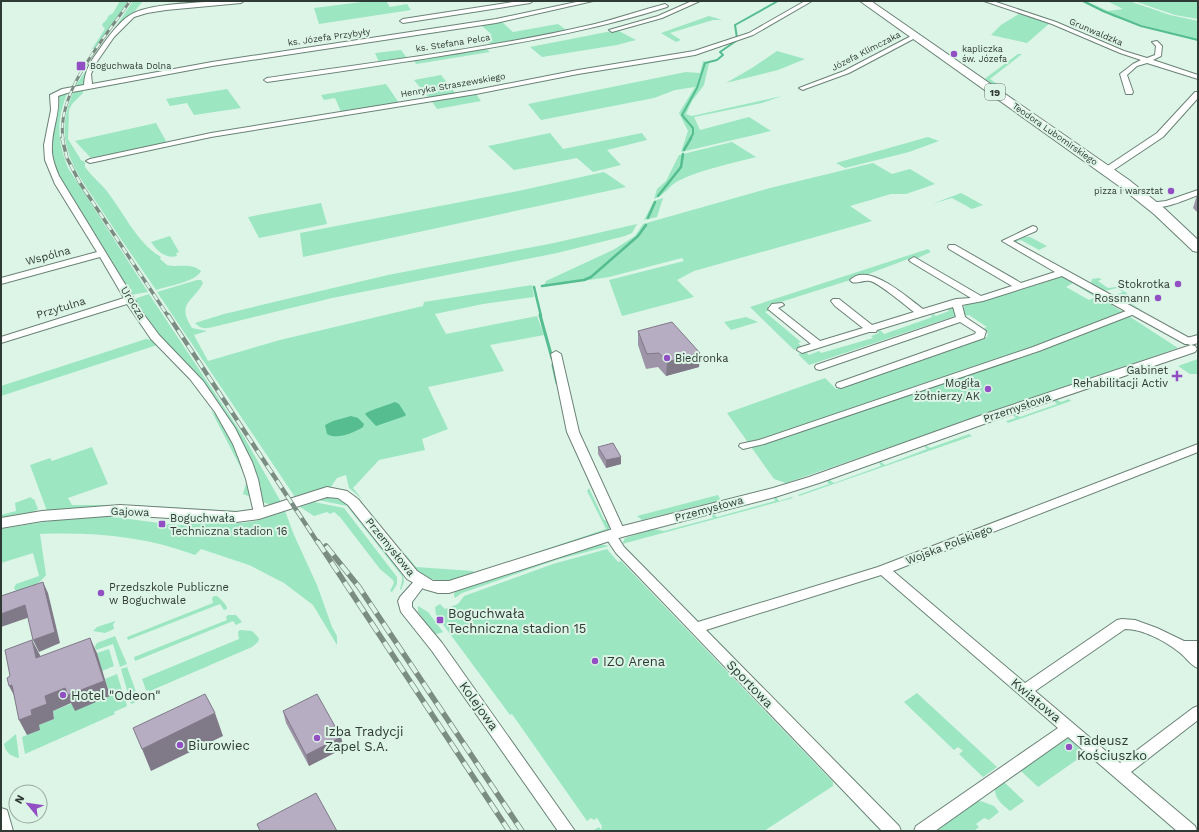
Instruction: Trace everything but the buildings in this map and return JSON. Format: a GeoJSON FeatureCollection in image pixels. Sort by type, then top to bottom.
{"type":"FeatureCollection","features":[{"type":"Feature","properties":{"kind":"highway","name":"Teodora Lubomirskiego"},"geometry":{"type":"LineString","coordinates":[[865,1],[1152,205],[1198,248]]}},
{"type":"Feature","properties":{"kind":"street"},"geometry":{"type":"LineString","coordinates":[[88,86],[88,74],[93,63],[112,36],[132,16],[146,11],[166,8],[241,1]]}},
{"type":"Feature","properties":{"kind":"street"},"geometry":{"type":"LineString","coordinates":[[403,21],[530,1]]}},
{"type":"Feature","properties":{"kind":"street","name":"ks. Józefa Przybyły"},"geometry":{"type":"LineString","coordinates":[[71,90],[224,62],[496,21],[590,1]]}},
{"type":"Feature","properties":{"kind":"street"},"geometry":{"type":"LineString","coordinates":[[605,32],[653,19],[697,1]]}},
{"type":"Feature","properties":{"kind":"street","name":"Henryka Straszewskiego"},"geometry":{"type":"LineString","coordinates":[[90,161],[211,135],[476,92],[576,72],[695,53],[751,34],[809,1]]}},
{"type":"Feature","properties":{"kind":"street","name":"Grunwaldzka"},"geometry":{"type":"LineString","coordinates":[[987,1],[1054,23],[1105,46],[1198,77]]}},
{"type":"Feature","properties":{"kind":"street","name":"ks. Stefana Pelca"},"geometry":{"type":"LineString","coordinates":[[267,80],[571,32],[641,14],[665,6]]}},
{"type":"Feature","properties":{"kind":"street"},"geometry":{"type":"LineString","coordinates":[[641,14],[653,19]]}},
{"type":"Feature","properties":{"kind":"street","name":"Józefa Klimczaka"},"geometry":{"type":"LineString","coordinates":[[803,88],[830,80],[861,66],[915,36]]}},
{"type":"Feature","properties":{"kind":"street"},"geometry":{"type":"LineString","coordinates":[[1129,92],[1123,74],[1135,65],[1158,56],[1159,46],[1155,42]]}},
{"type":"Feature","properties":{"kind":"street","name":"ks. Stefana Pelca"},"geometry":{"type":"LineString","coordinates":[[328,78],[509,50]]}},
{"type":"Feature","properties":{"kind":"street","name":"Urocza"},"geometry":{"type":"LineString","coordinates":[[71,90],[54,95],[56,109],[48,138],[48,152],[53,171],[101,254],[128,295],[129,300],[154,336],[199,382],[218,408],[250,469],[257,495],[259,514]]}},
{"type":"Feature","properties":{"kind":"street"},"geometry":{"type":"LineString","coordinates":[[1106,171],[1160,135],[1198,94]]}},
{"type":"Feature","properties":{"kind":"street"},"geometry":{"type":"LineString","coordinates":[[1152,205],[1167,203],[1198,192]]}},
{"type":"Feature","properties":{"kind":"street"},"geometry":{"type":"LineString","coordinates":[[1033,229],[1006,241],[1195,346]]}},
{"type":"Feature","properties":{"kind":"street"},"geometry":{"type":"LineString","coordinates":[[952,247],[1020,286]]}},
{"type":"Feature","properties":{"kind":"street","name":"Wspólna"},"geometry":{"type":"LineString","coordinates":[[1,281],[101,254]]}},
{"type":"Feature","properties":{"kind":"street"},"geometry":{"type":"LineString","coordinates":[[914,260],[980,299]]}},
{"type":"Feature","properties":{"kind":"street"},"geometry":{"type":"LineString","coordinates":[[802,350],[872,330],[956,302],[980,299],[1064,272]]}},
{"type":"Feature","properties":{"kind":"street"},"geometry":{"type":"LineString","coordinates":[[855,280],[862,277],[875,279],[922,313]]}},
{"type":"Feature","properties":{"kind":"street","name":"Przytulna"},"geometry":{"type":"LineString","coordinates":[[1,340],[129,300]]}},
{"type":"Feature","properties":{"kind":"street"},"geometry":{"type":"LineString","coordinates":[[836,301],[872,330]]}},
{"type":"Feature","properties":{"kind":"street"},"geometry":{"type":"LineString","coordinates":[[841,385],[980,336],[981,331],[962,318],[956,302]]}},
{"type":"Feature","properties":{"kind":"street"},"geometry":{"type":"LineString","coordinates":[[779,305],[775,306],[773,310],[818,346]]}},
{"type":"Feature","properties":{"kind":"street"},"geometry":{"type":"LineString","coordinates":[[743,446],[762,442],[1036,349],[1134,311]]}},
{"type":"Feature","properties":{"kind":"street"},"geometry":{"type":"LineString","coordinates":[[820,367],[962,318]]}},
{"type":"Feature","properties":{"kind":"street","name":"Przemysłowa"},"geometry":{"type":"LineString","coordinates":[[259,514],[320,493],[333,492],[342,494],[354,502],[412,575],[421,582],[442,588],[456,586],[615,534],[775,492],[814,480],[1195,346]]}},
{"type":"Feature","properties":{"kind":"street","name":"Sportowa"},"geometry":{"type":"LineString","coordinates":[[556,354],[573,432],[615,534],[620,550],[894,831]]}},
{"type":"Feature","properties":{"kind":"street","name":"Wojska Polskiego"},"geometry":{"type":"LineString","coordinates":[[696,628],[883,570],[1198,448]]}},
{"type":"Feature","properties":{"kind":"street","name":"Gajowa"},"geometry":{"type":"LineString","coordinates":[[1,523],[42,516],[120,510],[236,517],[259,514]]}},
{"type":"Feature","properties":{"kind":"street","name":"Kwiatowa"},"geometry":{"type":"LineString","coordinates":[[883,570],[1189,831]]}},
{"type":"Feature","properties":{"kind":"street","name":"Kolejowa"},"geometry":{"type":"LineString","coordinates":[[421,582],[405,601],[406,608],[437,647],[567,831]]}},
{"type":"Feature","properties":{"kind":"street"},"geometry":{"type":"LineString","coordinates":[[1025,691],[1122,624],[1127,623],[1137,625],[1182,646],[1198,662]]}},
{"type":"Feature","properties":{"kind":"street"},"geometry":{"type":"LineString","coordinates":[[1182,646],[1198,646]]}},
{"type":"Feature","properties":{"kind":"street"},"geometry":{"type":"LineString","coordinates":[[1119,772],[1198,712]]}},
{"type":"Feature","properties":{"kind":"street"},"geometry":{"type":"LineString","coordinates":[[922,831],[1069,728]]}},
{"type":"Feature","properties":{"kind":"street"},"geometry":{"type":"LineString","coordinates":[[1,815],[5,831]]}},
{"type":"Feature","properties":{"kind":"shaded area"},"geometry":{"type":"Polygon","coordinates":[[[120,1],[128,1],[96,49],[92,49],[105,29],[102,25],[108,16],[113,13],[120,1]]]}},
{"type":"Feature","properties":{"kind":"shaded area"},"geometry":{"type":"Polygon","coordinates":[[[133,1],[143,1],[88,68],[85,75],[86,85],[74,88],[133,1]]]}},
{"type":"Feature","properties":{"kind":"shaded area"},"geometry":{"type":"Polygon","coordinates":[[[370,1],[386,1],[390,7],[407,4],[411,10],[319,24],[314,8],[370,1]]]}},
{"type":"Feature","properties":{"kind":"shaded area"},"geometry":{"type":"Polygon","coordinates":[[[1081,1],[1086,1],[1108,11],[1123,9],[1107,1],[1129,1],[1170,15],[1198,21],[1198,41],[1114,17],[1081,1]]]}},
{"type":"Feature","properties":{"kind":"shaded area"},"geometry":{"type":"Polygon","coordinates":[[[1134,1],[1198,1],[1198,19],[1175,15],[1134,1]]]}},
{"type":"Feature","properties":{"kind":"shaded area"},"geometry":{"type":"Polygon","coordinates":[[[1019,14],[1050,23],[1027,43],[991,35],[1001,25],[1019,14]]]}},
{"type":"Feature","properties":{"kind":"shaded area"},"geometry":{"type":"Polygon","coordinates":[[[709,16],[722,20],[713,20],[670,33],[681,40],[676,42],[661,33],[709,16]]]}},
{"type":"Feature","properties":{"kind":"shaded area"},"geometry":{"type":"Polygon","coordinates":[[[501,21],[513,32],[558,24],[569,32],[491,45],[483,37],[492,35],[481,25],[501,21]]]}},
{"type":"Feature","properties":{"kind":"shaded area"},"geometry":{"type":"Polygon","coordinates":[[[617,30],[636,40],[617,45],[542,57],[530,47],[617,30]]]}},
{"type":"Feature","properties":{"kind":"shaded area"},"geometry":{"type":"Polygon","coordinates":[[[485,48],[490,52],[416,64],[413,59],[485,48]]]}},
{"type":"Feature","properties":{"kind":"shaded area"},"geometry":{"type":"Polygon","coordinates":[[[401,50],[407,58],[379,62],[375,53],[401,50]]]}},
{"type":"Feature","properties":{"kind":"shaded area"},"geometry":{"type":"Polygon","coordinates":[[[777,51],[805,59],[778,70],[726,83],[752,68],[777,51]]]}},
{"type":"Feature","properties":{"kind":"shaded area"},"geometry":{"type":"Polygon","coordinates":[[[1018,54],[1022,54],[990,79],[1002,87],[1001,88],[998,88],[985,79],[987,77],[1018,54]]]}},
{"type":"Feature","properties":{"kind":"shaded area"},"geometry":{"type":"Polygon","coordinates":[[[703,61],[709,63],[704,85],[692,101],[686,114],[692,116],[782,96],[762,103],[694,117],[700,130],[749,117],[771,131],[681,152],[688,131],[679,113],[695,87],[675,90],[654,98],[541,120],[528,104],[686,72],[700,73],[703,61]]]}},
{"type":"Feature","properties":{"kind":"shaded area"},"geometry":{"type":"Polygon","coordinates":[[[441,75],[456,94],[429,98],[414,80],[441,75]]]}},
{"type":"Feature","properties":{"kind":"shaded area"},"geometry":{"type":"Polygon","coordinates":[[[386,84],[399,103],[342,114],[335,98],[324,100],[321,95],[386,84]]]}},
{"type":"Feature","properties":{"kind":"shaded area"},"geometry":{"type":"Polygon","coordinates":[[[83,89],[83,93],[72,104],[69,110],[68,139],[81,160],[85,162],[85,167],[90,174],[106,190],[145,245],[161,257],[160,259],[167,265],[189,266],[197,268],[201,271],[193,278],[156,290],[113,227],[71,161],[65,137],[67,110],[74,90],[83,89]]]}},
{"type":"Feature","properties":{"kind":"shaded area"},"geometry":{"type":"Polygon","coordinates":[[[227,89],[241,108],[194,115],[187,103],[170,106],[166,99],[227,89]]]}},
{"type":"Feature","properties":{"kind":"shaded area"},"geometry":{"type":"Polygon","coordinates":[[[68,91],[61,111],[59,130],[64,158],[68,168],[148,292],[131,295],[53,165],[50,137],[59,106],[57,95],[68,91]]]}},
{"type":"Feature","properties":{"kind":"shaded area"},"geometry":{"type":"Polygon","coordinates":[[[476,94],[481,101],[437,109],[431,100],[476,94]]]}},
{"type":"Feature","properties":{"kind":"shaded area"},"geometry":{"type":"Polygon","coordinates":[[[156,123],[167,143],[91,158],[75,141],[156,123]]]}},
{"type":"Feature","properties":{"kind":"shaded area"},"geometry":{"type":"Polygon","coordinates":[[[550,133],[563,149],[642,133],[647,140],[607,150],[621,165],[593,172],[577,158],[514,170],[488,146],[550,133]]]}},
{"type":"Feature","properties":{"kind":"shaded area"},"geometry":{"type":"Polygon","coordinates":[[[928,137],[939,141],[909,152],[845,168],[836,163],[928,137]]]}},
{"type":"Feature","properties":{"kind":"shaded area"},"geometry":{"type":"Polygon","coordinates":[[[732,142],[756,157],[716,167],[687,177],[675,183],[654,199],[657,189],[666,181],[679,155],[732,142]]]}},
{"type":"Feature","properties":{"kind":"shaded area"},"geometry":{"type":"Polygon","coordinates":[[[873,163],[892,174],[910,169],[935,184],[906,194],[891,194],[850,206],[872,221],[694,271],[677,280],[694,297],[622,316],[609,280],[684,261],[682,258],[609,277],[543,287],[546,281],[613,250],[635,236],[643,224],[770,188],[873,163]]]}},
{"type":"Feature","properties":{"kind":"shaded area"},"geometry":{"type":"Polygon","coordinates":[[[604,172],[626,187],[303,257],[300,233],[523,190],[604,172]]]}},
{"type":"Feature","properties":{"kind":"shaded area"},"geometry":{"type":"Polygon","coordinates":[[[961,193],[983,205],[972,209],[952,198],[932,204],[961,193]]]}},
{"type":"Feature","properties":{"kind":"shaded area"},"geometry":{"type":"Polygon","coordinates":[[[663,198],[657,217],[644,220],[654,201],[663,198]]]}},
{"type":"Feature","properties":{"kind":"shaded area"},"geometry":{"type":"Polygon","coordinates":[[[321,203],[327,224],[259,238],[248,217],[321,203]]]}},
{"type":"Feature","properties":{"kind":"shaded area"},"geometry":{"type":"Polygon","coordinates":[[[637,224],[632,233],[625,236],[557,253],[332,298],[210,328],[201,327],[195,323],[224,314],[388,275],[554,243],[637,224]]]}},
{"type":"Feature","properties":{"kind":"shaded area"},"geometry":{"type":"Polygon","coordinates":[[[170,236],[179,252],[176,253],[177,256],[173,257],[162,254],[151,242],[170,236]]]}},
{"type":"Feature","properties":{"kind":"shaded area"},"geometry":{"type":"Polygon","coordinates":[[[1022,236],[1030,237],[1047,246],[1039,250],[1021,240],[1014,241],[1022,236]]]}},
{"type":"Feature","properties":{"kind":"shaded area"},"geometry":{"type":"Polygon","coordinates":[[[928,249],[931,252],[911,261],[908,259],[863,276],[768,306],[770,310],[765,312],[801,342],[798,343],[802,347],[794,350],[750,307],[928,249]]]}},
{"type":"Feature","properties":{"kind":"shaded area"},"geometry":{"type":"Polygon","coordinates":[[[1059,275],[1104,300],[1178,348],[786,483],[774,479],[727,413],[825,378],[836,389],[987,337],[988,334],[984,328],[987,327],[969,315],[965,316],[963,312],[964,306],[1059,275]],[[1073,283],[1066,287],[1089,300],[1095,297],[1073,283]]]}},
{"type":"Feature","properties":{"kind":"shaded area"},"geometry":{"type":"Polygon","coordinates":[[[1092,279],[1102,279],[1098,281],[1108,288],[1116,287],[1127,293],[1127,296],[1122,298],[1145,312],[1117,297],[1118,294],[1123,292],[1117,288],[1105,291],[1091,283],[1092,279]]]}},
{"type":"Feature","properties":{"kind":"shaded area"},"geometry":{"type":"Polygon","coordinates":[[[201,280],[203,283],[188,303],[186,313],[187,320],[192,328],[207,331],[194,335],[208,361],[280,340],[423,306],[424,302],[532,285],[534,297],[483,304],[435,314],[446,334],[537,316],[544,335],[490,345],[504,371],[428,387],[448,429],[422,439],[425,450],[379,460],[353,488],[362,499],[349,488],[346,475],[337,478],[331,487],[295,497],[157,292],[201,280]]]}},
{"type":"Feature","properties":{"kind":"shaded area"},"geometry":{"type":"Polygon","coordinates":[[[149,294],[244,437],[281,502],[271,505],[263,502],[260,484],[256,473],[222,411],[204,383],[164,343],[134,301],[137,298],[149,294]]]}},
{"type":"Feature","properties":{"kind":"shaded area"},"geometry":{"type":"Polygon","coordinates":[[[954,307],[958,314],[955,316],[809,365],[798,354],[806,352],[809,355],[819,351],[821,353],[873,338],[871,336],[879,333],[877,331],[880,330],[884,334],[932,317],[931,315],[933,314],[936,316],[949,311],[946,308],[954,307]]]}},
{"type":"Feature","properties":{"kind":"shaded area"},"geometry":{"type":"Polygon","coordinates":[[[746,317],[758,322],[731,330],[724,322],[746,317]]]}},
{"type":"Feature","properties":{"kind":"shaded area"},"geometry":{"type":"Polygon","coordinates":[[[146,339],[152,340],[157,345],[1,396],[1,386],[146,339]]]}},
{"type":"Feature","properties":{"kind":"shaded area"},"geometry":{"type":"Polygon","coordinates":[[[1198,359],[1198,374],[1190,374],[1178,366],[1198,359]]]}},
{"type":"Feature","properties":{"kind":"shaded area"},"geometry":{"type":"Polygon","coordinates":[[[1055,399],[1061,402],[1069,399],[1071,401],[1008,423],[1006,421],[1016,418],[1013,415],[1014,413],[1020,417],[1057,404],[1054,401],[1055,399]]]}},
{"type":"Feature","properties":{"kind":"shaded area"},"geometry":{"type":"Polygon","coordinates":[[[395,402],[399,404],[406,415],[405,416],[376,426],[365,414],[374,410],[395,402]]]}},
{"type":"Feature","properties":{"kind":"shaded area"},"geometry":{"type":"Polygon","coordinates":[[[211,410],[226,432],[243,466],[250,482],[251,497],[243,494],[247,480],[211,410]]]}},
{"type":"Feature","properties":{"kind":"shaded area"},"geometry":{"type":"Polygon","coordinates":[[[351,416],[358,418],[364,424],[363,427],[340,436],[331,436],[327,434],[325,425],[351,416]]]}},
{"type":"Feature","properties":{"kind":"shaded area"},"geometry":{"type":"Polygon","coordinates":[[[969,434],[972,436],[799,496],[798,495],[829,484],[827,481],[828,479],[834,483],[881,466],[879,462],[885,465],[927,449],[924,446],[925,445],[930,448],[969,434]]]}},
{"type":"Feature","properties":{"kind":"shaded area"},"geometry":{"type":"Polygon","coordinates":[[[92,447],[108,484],[68,498],[72,505],[132,505],[237,511],[234,513],[47,511],[30,465],[50,458],[52,461],[92,447]]]}},
{"type":"Feature","properties":{"kind":"shaded area"},"geometry":{"type":"Polygon","coordinates":[[[589,488],[604,520],[609,521],[610,526],[608,531],[458,581],[440,581],[428,578],[417,571],[405,558],[406,555],[416,567],[473,571],[474,573],[606,529],[587,491],[589,488]]]}},
{"type":"Feature","properties":{"kind":"shaded area"},"geometry":{"type":"Polygon","coordinates":[[[718,495],[720,499],[718,501],[642,520],[637,516],[718,495]]]}},
{"type":"Feature","properties":{"kind":"shaded area"},"geometry":{"type":"Polygon","coordinates":[[[31,497],[34,499],[38,509],[31,514],[1,519],[1,515],[16,511],[15,503],[31,497]]]}},
{"type":"Feature","properties":{"kind":"shaded area"},"geometry":{"type":"Polygon","coordinates":[[[323,497],[339,500],[346,503],[352,509],[403,574],[404,582],[401,590],[402,576],[347,506],[313,499],[323,497]]]}},
{"type":"Feature","properties":{"kind":"shaded area"},"geometry":{"type":"Polygon","coordinates":[[[774,497],[776,497],[779,501],[793,498],[622,544],[625,538],[653,529],[664,531],[713,518],[712,513],[717,517],[775,501],[774,497]]]}},
{"type":"Feature","properties":{"kind":"shaded area"},"geometry":{"type":"Polygon","coordinates":[[[314,502],[344,508],[397,577],[397,584],[392,592],[390,591],[394,583],[393,580],[380,569],[340,517],[334,512],[330,514],[327,512],[314,516],[300,507],[302,504],[303,506],[314,502]]]}},
{"type":"Feature","properties":{"kind":"shaded area"},"geometry":{"type":"Polygon","coordinates":[[[285,511],[337,636],[337,645],[313,605],[284,583],[249,565],[201,549],[195,555],[157,543],[138,539],[99,535],[40,534],[46,575],[33,586],[17,593],[14,588],[16,584],[39,576],[33,553],[1,563],[1,529],[84,517],[109,517],[159,523],[158,525],[164,526],[165,524],[182,525],[202,523],[243,523],[256,521],[285,511]]]}},
{"type":"Feature","properties":{"kind":"shaded area"},"geometry":{"type":"Polygon","coordinates":[[[599,544],[609,546],[556,560],[462,593],[455,598],[454,596],[454,593],[457,591],[599,544]]]}},
{"type":"Feature","properties":{"kind":"shaded area","name":"IZO Arena"},"geometry":{"type":"Polygon","coordinates":[[[607,549],[618,562],[621,561],[833,782],[833,786],[764,831],[594,830],[599,827],[601,830],[602,826],[597,818],[594,820],[591,818],[587,821],[512,714],[510,715],[436,615],[435,607],[440,604],[445,609],[458,604],[464,596],[553,564],[607,549]]]}},
{"type":"Feature","properties":{"kind":"shaded area"},"geometry":{"type":"Polygon","coordinates":[[[217,596],[224,602],[227,609],[224,610],[220,604],[128,640],[127,637],[213,603],[212,598],[217,596]]]}},
{"type":"Feature","properties":{"kind":"shaded area"},"geometry":{"type":"Polygon","coordinates":[[[418,606],[428,612],[443,632],[437,634],[434,633],[418,612],[418,606]]]}},
{"type":"Feature","properties":{"kind":"shaded area"},"geometry":{"type":"Polygon","coordinates":[[[228,615],[236,615],[242,622],[236,625],[233,621],[135,661],[134,657],[227,620],[226,617],[228,615]]]}},
{"type":"Feature","properties":{"kind":"shaded area"},"geometry":{"type":"Polygon","coordinates":[[[115,621],[113,624],[114,629],[105,633],[93,631],[97,627],[115,621]]]}},
{"type":"Feature","properties":{"kind":"shaded area"},"geometry":{"type":"Polygon","coordinates":[[[240,630],[252,631],[259,638],[258,642],[252,647],[150,691],[146,690],[142,679],[239,639],[238,632],[240,630]]]}},
{"type":"Feature","properties":{"kind":"shaded area"},"geometry":{"type":"Polygon","coordinates":[[[115,636],[127,664],[120,667],[113,644],[96,650],[95,646],[97,643],[115,636]]]}},
{"type":"Feature","properties":{"kind":"shaded area"},"geometry":{"type":"Polygon","coordinates":[[[109,649],[114,666],[102,671],[97,653],[109,649]]]}},
{"type":"Feature","properties":{"kind":"shaded area"},"geometry":{"type":"Polygon","coordinates":[[[127,667],[138,697],[138,701],[131,704],[121,669],[127,667]]]}},
{"type":"Feature","properties":{"kind":"shaded area"},"geometry":{"type":"Polygon","coordinates":[[[117,674],[127,706],[114,712],[115,714],[25,754],[22,737],[39,730],[39,725],[54,719],[53,711],[73,703],[75,710],[110,696],[105,679],[117,674]]]}},
{"type":"Feature","properties":{"kind":"shaded area"},"geometry":{"type":"Polygon","coordinates":[[[917,693],[997,767],[983,777],[959,754],[963,751],[958,747],[954,750],[904,702],[917,693]]]}},
{"type":"Feature","properties":{"kind":"shaded area"},"geometry":{"type":"Polygon","coordinates":[[[16,734],[19,758],[9,754],[4,744],[16,734]]]}},
{"type":"Feature","properties":{"kind":"shaded area"},"geometry":{"type":"Polygon","coordinates":[[[1064,738],[1068,738],[1085,754],[1038,787],[1019,769],[1064,738]]]}},
{"type":"Feature","properties":{"kind":"shaded area"},"geometry":{"type":"Polygon","coordinates":[[[1005,783],[1024,801],[1010,811],[999,801],[996,795],[995,787],[1005,783]]]}},
{"type":"Feature","properties":{"kind":"shaded area"},"geometry":{"type":"Polygon","coordinates":[[[981,801],[994,806],[999,812],[989,820],[984,818],[976,824],[979,827],[974,831],[934,831],[975,802],[981,801]]]}},
{"type":"Feature","properties":{"kind":"waterway"},"geometry":{"type":"LineString","coordinates":[[737,38],[735,25],[778,1]]}},
{"type":"Feature","properties":{"kind":"waterway"},"geometry":{"type":"LineString","coordinates":[[1083,1],[1103,11],[1141,26],[1198,40]]}},
{"type":"Feature","properties":{"kind":"waterway"},"geometry":{"type":"LineString","coordinates":[[690,139],[693,134],[693,128],[682,115],[697,88],[705,63],[717,60],[723,55],[720,52],[736,41]]}},
{"type":"Feature","properties":{"kind":"waterway"},"geometry":{"type":"LineString","coordinates":[[684,150],[691,138]]}},
{"type":"Feature","properties":{"kind":"waterway"},"geometry":{"type":"LineString","coordinates":[[658,196],[681,167],[683,154]]}},
{"type":"Feature","properties":{"kind":"waterway"},"geometry":{"type":"LineString","coordinates":[[648,218],[655,202]]}},
{"type":"Feature","properties":{"kind":"waterway"},"geometry":{"type":"LineString","coordinates":[[542,286],[584,280],[591,277],[638,236],[646,225]]}},
{"type":"Feature","properties":{"kind":"waterway"},"geometry":{"type":"LineString","coordinates":[[534,287],[541,316]]}},
{"type":"Feature","properties":{"kind":"waterway"},"geometry":{"type":"LineString","coordinates":[[540,315],[552,358]]}},
{"type":"Feature","properties":{"kind":"waterway"},"geometry":{"type":"LineString","coordinates":[[553,365],[557,383]]}},
{"type":"Feature","properties":{"kind":"railway"},"geometry":{"type":"LineString","coordinates":[[63,139],[63,121],[67,103],[75,84],[84,66],[130,1]]}},
{"type":"Feature","properties":{"kind":"railway"},"geometry":{"type":"LineString","coordinates":[[62,138],[67,158],[80,183],[168,316]]}},
{"type":"Feature","properties":{"kind":"railway"},"geometry":{"type":"LineString","coordinates":[[168,315],[318,543]]}},
{"type":"Feature","properties":{"kind":"railway"},"geometry":{"type":"LineString","coordinates":[[318,542],[509,831]]}},
{"type":"Feature","properties":{"kind":"railway"},"geometry":{"type":"LineString","coordinates":[[326,546],[359,587],[522,831]]}},
{"type":"Feature","properties":{"kind":"place","name":"kapliczka św. Józefa"},"geometry":{"type":"Point","coordinates":[954,54]}},
{"type":"Feature","properties":{"kind":"place","name":"Boguchwała Dolna"},"geometry":{"type":"Point","coordinates":[81,66]}},
{"type":"Feature","properties":{"kind":"place","name":"pizza i warsztat"},"geometry":{"type":"Point","coordinates":[1171,191]}},
{"type":"Feature","properties":{"kind":"place","name":"Stokrotka"},"geometry":{"type":"Point","coordinates":[1178,284]}},
{"type":"Feature","properties":{"kind":"place","name":"Rossmann"},"geometry":{"type":"Point","coordinates":[1158,298]}},
{"type":"Feature","properties":{"kind":"place","name":"Biedronka"},"geometry":{"type":"Point","coordinates":[667,358]}},
{"type":"Feature","properties":{"kind":"place","name":"Gabinet Rehabilitacji Activ"},"geometry":{"type":"Point","coordinates":[1177,376]}},
{"type":"Feature","properties":{"kind":"place","name":"Mogiła żołnierzy AK"},"geometry":{"type":"Point","coordinates":[988,389]}},
{"type":"Feature","properties":{"kind":"place","name":"Boguchwała Techniczna stadion 16"},"geometry":{"type":"Point","coordinates":[162,524]}},
{"type":"Feature","properties":{"kind":"place","name":"Przedszkole Publiczne w Boguchwale"},"geometry":{"type":"Point","coordinates":[101,593]}},
{"type":"Feature","properties":{"kind":"place","name":"Boguchwała Techniczna stadion 15"},"geometry":{"type":"Point","coordinates":[440,620]}},
{"type":"Feature","properties":{"kind":"place","name":"IZO Arena"},"geometry":{"type":"Point","coordinates":[595,661]}},
{"type":"Feature","properties":{"kind":"place","name":"Hotel \"Odeon\""},"geometry":{"type":"Point","coordinates":[63,695]}},
{"type":"Feature","properties":{"kind":"place","name":"Izba Tradycji Zapel S.A."},"geometry":{"type":"Point","coordinates":[317,738]}},
{"type":"Feature","properties":{"kind":"place","name":"Biurowiec"},"geometry":{"type":"Point","coordinates":[180,745]}},
{"type":"Feature","properties":{"kind":"place","name":"Tadeusz Kościuszko"},"geometry":{"type":"Point","coordinates":[1069,747]}}]}
